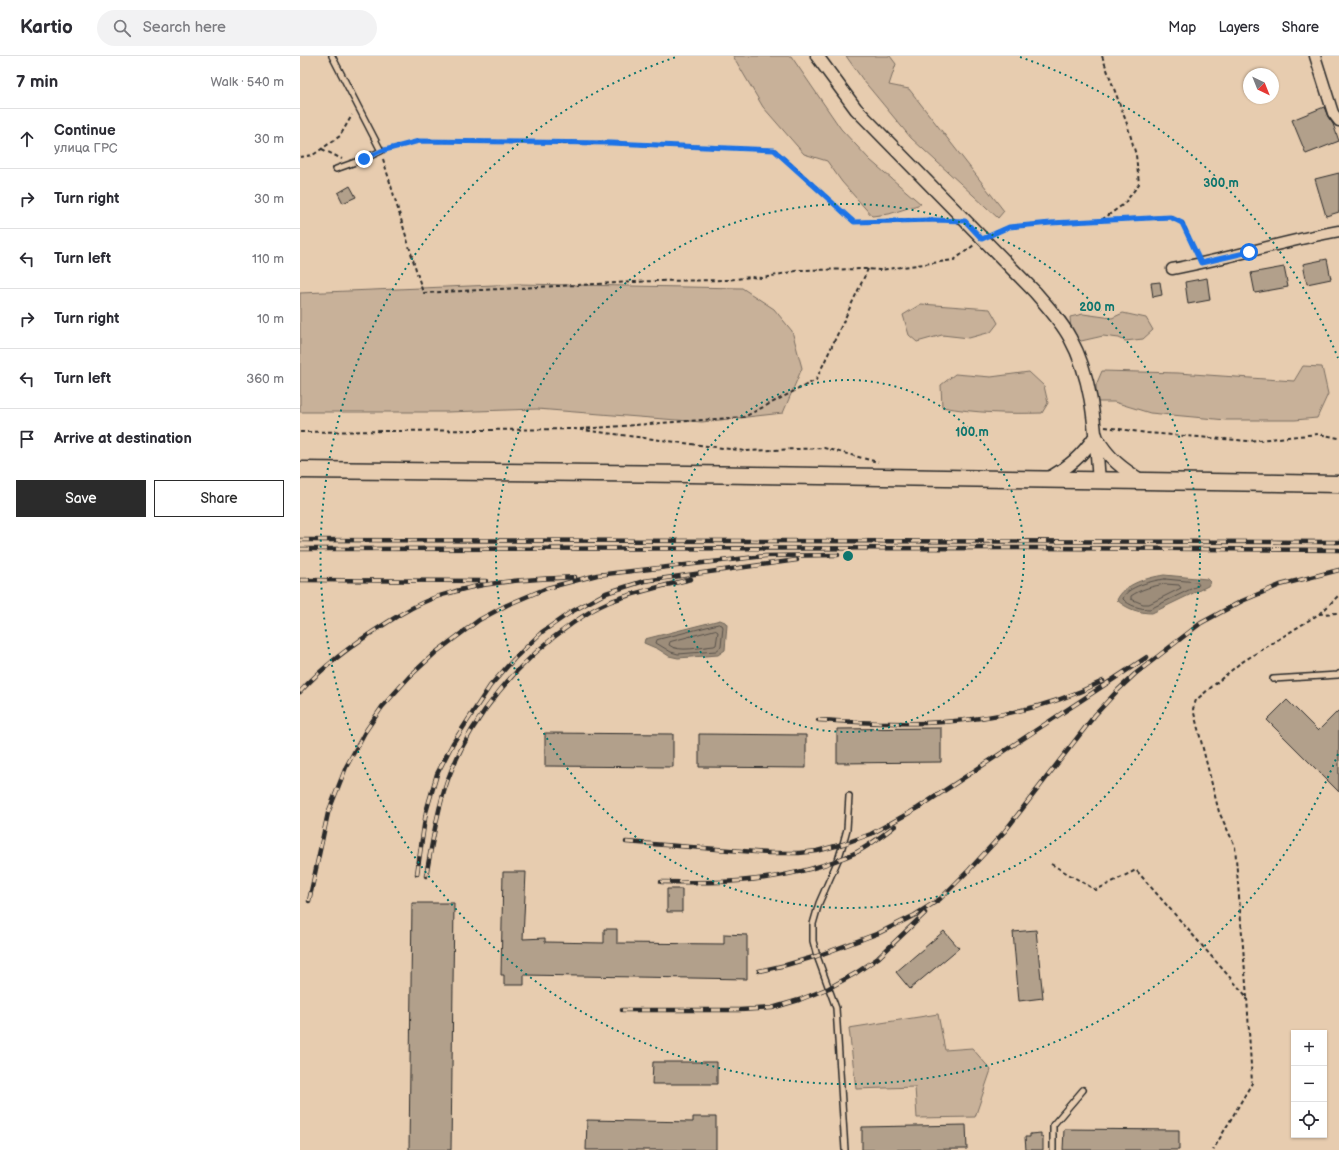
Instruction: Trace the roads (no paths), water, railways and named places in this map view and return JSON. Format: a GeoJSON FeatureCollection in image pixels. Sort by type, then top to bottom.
{"type":"FeatureCollection","features":[{"type":"Feature","properties":{"kind":"highway"},"geometry":{"type":"LineString","coordinates":[[300,470],[689,474],[1339,484]]}},
{"type":"Feature","properties":{"kind":"street"},"geometry":{"type":"LineString","coordinates":[[817,56],[856,110],[1035,292],[1055,315],[1071,339],[1090,393],[1095,430],[1099,481]]}},
{"type":"Feature","properties":{"kind":"street"},"geometry":{"type":"LineString","coordinates":[[1315,56],[1333,113],[1339,121]]}},
{"type":"Feature","properties":{"kind":"street"},"geometry":{"type":"LineString","coordinates":[[1172,269],[1304,237],[1339,231]]}},
{"type":"Feature","properties":{"kind":"street"},"geometry":{"type":"LineString","coordinates":[[1046,480],[1076,461],[1086,449],[1095,430]]}},
{"type":"Feature","properties":{"kind":"street"},"geometry":{"type":"LineString","coordinates":[[1095,430],[1102,448],[1111,459],[1123,469],[1142,481]]}},
{"type":"Feature","properties":{"kind":"lane"},"geometry":{"type":"LineString","coordinates":[[332,56],[381,151],[352,164],[336,169]]}},
{"type":"Feature","properties":{"kind":"lane"},"geometry":{"type":"LineString","coordinates":[[1272,679],[1339,674]]}},
{"type":"Feature","properties":{"kind":"lane"},"geometry":{"type":"LineString","coordinates":[[845,1150],[836,1008],[817,956],[813,941],[813,924],[819,903],[838,860],[843,844],[847,829],[849,796]]}},
{"type":"Feature","properties":{"kind":"lane"},"geometry":{"type":"LineString","coordinates":[[1053,1150],[1053,1126],[1083,1090]]}},
{"type":"Feature","properties":{"kind":"water"},"geometry":{"type":"Polygon","coordinates":[[[1164,575],[1207,579],[1210,582],[1208,586],[1152,613],[1133,610],[1117,600],[1125,589],[1131,585],[1164,575]]]}},
{"type":"Feature","properties":{"kind":"water"},"geometry":{"type":"Polygon","coordinates":[[[720,620],[725,622],[727,625],[725,650],[718,655],[678,658],[669,656],[644,643],[645,639],[720,620]]]}},
{"type":"Feature","properties":{"kind":"railway"},"geometry":{"type":"LineString","coordinates":[[300,540],[1339,542]]}},
{"type":"Feature","properties":{"kind":"railway"},"geometry":{"type":"LineString","coordinates":[[300,549],[1038,548],[1339,550]]}},
{"type":"Feature","properties":{"kind":"railway"},"geometry":{"type":"LineString","coordinates":[[309,901],[328,813],[346,767],[365,732],[382,707],[409,677],[435,653],[479,620],[507,605],[547,588],[597,575],[765,556],[838,555]]}},
{"type":"Feature","properties":{"kind":"railway"},"geometry":{"type":"LineString","coordinates":[[417,874],[426,812],[437,774],[453,743],[490,686],[514,659],[542,632],[571,612],[606,593],[644,581],[797,560]]}},
{"type":"Feature","properties":{"kind":"railway"},"geometry":{"type":"LineString","coordinates":[[759,971],[817,956],[879,933],[915,915],[940,899],[1005,831],[1095,715],[1135,674],[1201,623],[1242,601],[1280,585],[1339,570]]}},
{"type":"Feature","properties":{"kind":"railway"},"geometry":{"type":"LineString","coordinates":[[300,692],[330,663],[353,646],[399,615],[438,596],[488,584],[518,580],[575,577]]}},
{"type":"Feature","properties":{"kind":"railway"},"geometry":{"type":"LineString","coordinates":[[426,876],[441,803],[448,779],[458,756],[483,712],[516,672],[553,638],[600,606],[629,595],[691,579]]}},
{"type":"Feature","properties":{"kind":"railway"},"geometry":{"type":"LineString","coordinates":[[300,580],[486,581]]}},
{"type":"Feature","properties":{"kind":"railway"},"geometry":{"type":"LineString","coordinates":[[626,842],[768,853],[799,853],[817,851],[843,844],[871,834],[918,808],[1147,657]]}},
{"type":"Feature","properties":{"kind":"railway"},"geometry":{"type":"LineString","coordinates":[[818,720],[881,723],[943,722],[964,720],[1005,714],[1045,704],[1084,690],[1103,681]]}},
{"type":"Feature","properties":{"kind":"railway"},"geometry":{"type":"LineString","coordinates":[[661,882],[738,881],[768,878],[799,872],[857,852],[895,826]]}},
{"type":"Feature","properties":{"kind":"railway"},"geometry":{"type":"LineString","coordinates":[[622,1010],[740,1010],[772,1008],[799,1000],[829,988],[856,973],[878,958],[925,913]]}}]}
